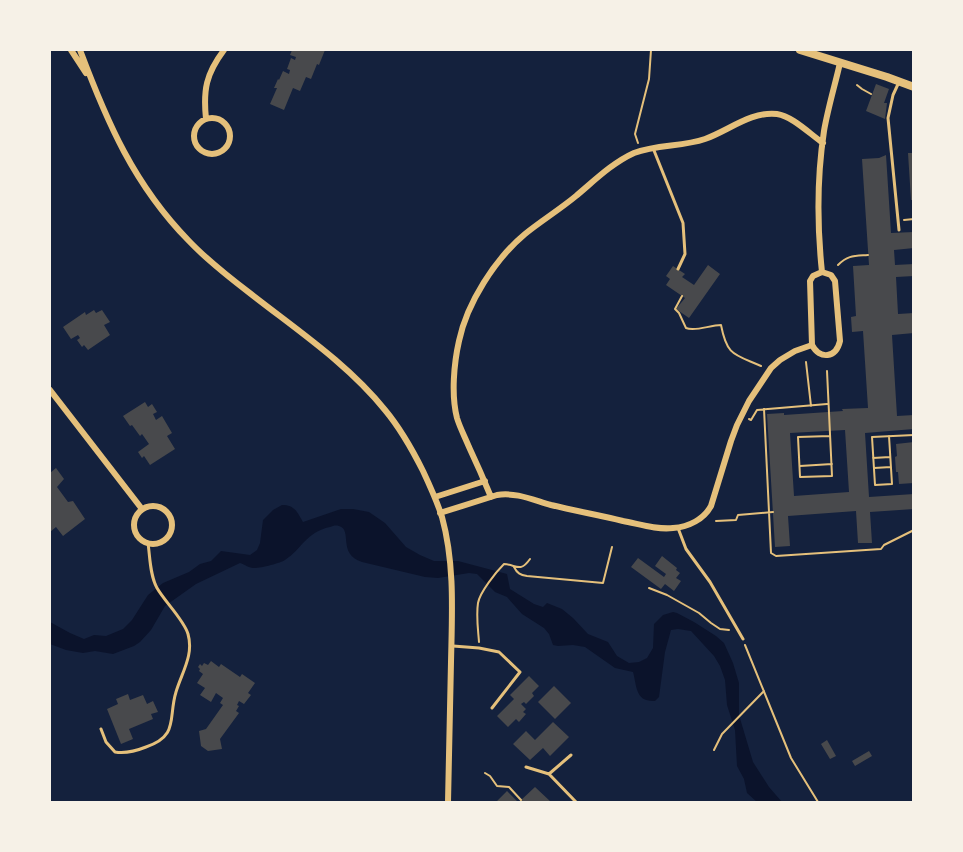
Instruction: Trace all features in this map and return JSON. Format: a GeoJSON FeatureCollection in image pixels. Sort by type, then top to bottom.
{"type":"FeatureCollection","features":[{"type":"Feature","properties":{"kind":"street"},"geometry":{"type":"LineString","coordinates":[[71,50],[93,84]]}},
{"type":"Feature","properties":{"kind":"street"},"geometry":{"type":"LineString","coordinates":[[80,50],[124,154],[170,221],[203,255],[365,387],[407,441],[424,472],[435,497],[448,546],[452,596],[448,802]]}},
{"type":"Feature","properties":{"kind":"street"},"geometry":{"type":"LineString","coordinates":[[206,119],[204,100],[207,81],[224,50]]}},
{"type":"Feature","properties":{"kind":"street"},"geometry":{"type":"LineString","coordinates":[[800,50],[914,87]]}},
{"type":"Feature","properties":{"kind":"street"},"geometry":{"type":"LineString","coordinates":[[822,272],[819,202],[823,143],[840,63]]}},
{"type":"Feature","properties":{"kind":"street"},"geometry":{"type":"LineString","coordinates":[[491,497],[461,428],[455,406],[455,368],[460,334],[468,311],[490,274],[519,239],[575,197],[611,166],[640,151],[697,142],[746,120],[761,115],[775,114],[788,118],[823,143]]}},
{"type":"Feature","properties":{"kind":"street"},"geometry":{"type":"LineString","coordinates":[[212,118],[222,122],[229,131],[229,142],[222,151],[206,153],[197,147],[195,130],[197,125],[206,119],[212,118]]}},
{"type":"Feature","properties":{"kind":"street"},"geometry":{"type":"LineString","coordinates":[[822,272],[831,275],[835,281],[839,344],[834,352],[826,355],[816,352],[812,345],[810,281],[813,276],[822,272]]}},
{"type":"Feature","properties":{"kind":"street"},"geometry":{"type":"LineString","coordinates":[[440,513],[491,497],[516,495],[554,506],[653,527],[678,528],[690,524],[700,519],[711,506],[737,425],[749,401],[771,368],[789,354],[812,345]]}},
{"type":"Feature","properties":{"kind":"street"},"geometry":{"type":"LineString","coordinates":[[50,390],[142,509]]}},
{"type":"Feature","properties":{"kind":"street"},"geometry":{"type":"LineString","coordinates":[[435,497],[485,481]]}},
{"type":"Feature","properties":{"kind":"street"},"geometry":{"type":"LineString","coordinates":[[159,507],[165,510],[172,526],[168,537],[158,543],[148,543],[137,536],[135,519],[142,509],[159,507]]}},
{"type":"Feature","properties":{"kind":"lane"},"geometry":{"type":"LineString","coordinates":[[899,82],[893,95],[888,118],[899,230]]}},
{"type":"Feature","properties":{"kind":"lane"},"geometry":{"type":"LineString","coordinates":[[653,148],[683,223],[685,254],[678,269]]}},
{"type":"Feature","properties":{"kind":"lane"},"geometry":{"type":"LineString","coordinates":[[678,528],[686,549],[710,582],[743,639]]}},
{"type":"Feature","properties":{"kind":"lane"},"geometry":{"type":"LineString","coordinates":[[101,729],[110,748],[119,753],[137,751],[160,742],[170,728],[176,691],[189,657],[189,638],[186,629],[156,587],[148,543]]}},
{"type":"Feature","properties":{"kind":"lane"},"geometry":{"type":"LineString","coordinates":[[451,646],[499,652],[520,672],[492,708]]}},
{"type":"Feature","properties":{"kind":"lane"},"geometry":{"type":"LineString","coordinates":[[549,774],[571,755]]}},
{"type":"Feature","properties":{"kind":"lane"},"geometry":{"type":"LineString","coordinates":[[526,767],[549,774],[576,802]]}},
{"type":"Feature","properties":{"kind":"path"},"geometry":{"type":"LineString","coordinates":[[640,151],[635,134],[649,79],[651,50]]}},
{"type":"Feature","properties":{"kind":"path"},"geometry":{"type":"LineString","coordinates":[[857,85],[871,94]]}},
{"type":"Feature","properties":{"kind":"path"},"geometry":{"type":"LineString","coordinates":[[838,266],[850,256],[868,255]]}},
{"type":"Feature","properties":{"kind":"path"},"geometry":{"type":"LineString","coordinates":[[682,296],[675,309],[686,328],[690,330],[721,325],[724,342],[728,349],[761,366]]}},
{"type":"Feature","properties":{"kind":"path"},"geometry":{"type":"LineString","coordinates":[[806,362],[811,405]]}},
{"type":"Feature","properties":{"kind":"path"},"geometry":{"type":"LineString","coordinates":[[827,371],[832,476],[800,477],[798,437],[830,435]]}},
{"type":"Feature","properties":{"kind":"path"},"geometry":{"type":"LineString","coordinates":[[749,419],[751,420],[757,410],[828,404]]}},
{"type":"Feature","properties":{"kind":"path"},"geometry":{"type":"LineString","coordinates":[[764,409],[771,512],[771,553],[776,556],[881,549],[884,545],[914,530]]}},
{"type":"Feature","properties":{"kind":"path"},"geometry":{"type":"LineString","coordinates":[[889,436],[892,484],[875,484],[872,436],[914,435]]}},
{"type":"Feature","properties":{"kind":"path"},"geometry":{"type":"LineString","coordinates":[[873,458],[890,457]]}},
{"type":"Feature","properties":{"kind":"path"},"geometry":{"type":"LineString","coordinates":[[800,466],[832,464]]}},
{"type":"Feature","properties":{"kind":"path"},"geometry":{"type":"LineString","coordinates":[[874,468],[891,467]]}},
{"type":"Feature","properties":{"kind":"path"},"geometry":{"type":"LineString","coordinates":[[716,521],[736,520],[738,515],[771,512]]}},
{"type":"Feature","properties":{"kind":"path"},"geometry":{"type":"LineString","coordinates":[[514,567],[521,575],[603,583],[612,547]]}},
{"type":"Feature","properties":{"kind":"path"},"geometry":{"type":"LineString","coordinates":[[479,642],[478,602],[483,593],[503,565],[522,567],[530,559]]}},
{"type":"Feature","properties":{"kind":"path"},"geometry":{"type":"LineString","coordinates":[[649,588],[699,613],[720,628],[733,629],[743,639],[791,758],[818,802]]}},
{"type":"Feature","properties":{"kind":"path"},"geometry":{"type":"LineString","coordinates":[[714,750],[722,734],[765,691]]}},
{"type":"Feature","properties":{"kind":"path"},"geometry":{"type":"LineString","coordinates":[[485,773],[497,786],[509,787],[521,800]]}},
{"type":"Feature","properties":{"kind":"water"},"geometry":{"type":"Polygon","coordinates":[[[282,505],[293,508],[303,522],[341,509],[369,512],[385,523],[406,547],[420,555],[434,561],[458,561],[507,574],[510,589],[534,604],[543,607],[547,603],[562,609],[588,634],[608,642],[617,656],[629,663],[647,658],[653,648],[654,624],[663,615],[673,612],[694,622],[724,643],[739,683],[739,715],[753,762],[782,802],[757,802],[747,793],[744,779],[737,766],[735,730],[727,705],[725,680],[714,656],[691,631],[671,630],[665,652],[659,697],[655,701],[648,701],[640,696],[633,672],[615,668],[585,647],[553,645],[544,628],[522,614],[507,597],[495,592],[477,574],[425,577],[362,562],[350,554],[345,532],[339,526],[322,529],[315,533],[283,561],[256,568],[240,563],[196,584],[165,606],[151,630],[134,646],[113,654],[95,651],[83,653],[50,644],[50,622],[84,639],[94,635],[106,636],[123,629],[132,620],[148,595],[163,583],[189,572],[200,564],[211,561],[221,551],[250,555],[257,550],[260,543],[263,520],[282,505]]]}},
{"type":"Feature","properties":{"kind":"building"},"geometry":{"type":"Polygon","coordinates":[[[292,50],[325,50],[311,79],[306,77],[300,91],[293,88],[284,110],[270,104],[278,79],[283,71],[289,74],[290,70],[287,69],[291,58],[295,60],[296,57],[290,55],[292,50]]]}},
{"type":"Feature","properties":{"kind":"building"},"geometry":{"type":"Polygon","coordinates":[[[876,84],[889,89],[884,103],[887,103],[885,119],[866,111],[876,84]]]}},
{"type":"Feature","properties":{"kind":"building"},"geometry":{"type":"Polygon","coordinates":[[[908,153],[914,153],[914,200],[911,200],[908,153]]]}},
{"type":"Feature","properties":{"kind":"building"},"geometry":{"type":"Polygon","coordinates":[[[886,155],[891,233],[914,232],[914,248],[894,250],[895,265],[914,264],[914,276],[896,277],[898,314],[914,313],[914,333],[892,335],[897,416],[914,415],[914,429],[865,433],[869,497],[914,494],[914,509],[870,512],[872,543],[858,543],[856,511],[788,516],[790,546],[775,547],[767,414],[784,413],[784,415],[868,408],[863,331],[852,332],[851,317],[856,316],[853,266],[869,265],[862,159],[879,158],[886,155]],[[845,430],[790,433],[794,496],[849,492],[845,430]]]}},
{"type":"Feature","properties":{"kind":"building"},"geometry":{"type":"Polygon","coordinates":[[[708,265],[720,274],[689,318],[676,309],[685,298],[666,285],[670,279],[666,276],[673,266],[685,274],[682,277],[694,285],[708,265]]]}},
{"type":"Feature","properties":{"kind":"building"},"geometry":{"type":"Polygon","coordinates":[[[94,310],[96,313],[102,310],[110,322],[104,325],[110,335],[88,350],[84,345],[82,347],[77,340],[80,338],[78,335],[71,339],[63,327],[85,312],[86,315],[94,310]]]}},
{"type":"Feature","properties":{"kind":"building"},"geometry":{"type":"Polygon","coordinates":[[[145,402],[148,407],[152,404],[157,412],[153,414],[156,420],[162,416],[172,433],[167,436],[175,449],[150,465],[138,452],[149,444],[123,416],[145,402]]]}},
{"type":"Feature","properties":{"kind":"building"},"geometry":{"type":"Polygon","coordinates":[[[914,442],[914,483],[899,484],[898,472],[896,472],[896,444],[914,442]]]}},
{"type":"Feature","properties":{"kind":"building"},"geometry":{"type":"Polygon","coordinates":[[[56,468],[64,479],[57,487],[68,502],[73,501],[85,519],[63,536],[56,527],[50,532],[50,473],[56,468]]]}},
{"type":"Feature","properties":{"kind":"building"},"geometry":{"type":"Polygon","coordinates":[[[662,556],[680,573],[676,578],[681,581],[674,591],[665,584],[661,589],[631,567],[638,558],[664,577],[666,574],[655,566],[662,556]]]}},
{"type":"Feature","properties":{"kind":"building"},"geometry":{"type":"Polygon","coordinates":[[[211,661],[219,667],[221,664],[240,677],[242,674],[255,683],[248,693],[251,695],[244,704],[239,701],[236,711],[239,713],[220,739],[222,749],[208,751],[201,746],[199,731],[206,729],[223,705],[220,703],[223,698],[216,693],[211,702],[200,695],[205,688],[197,683],[203,674],[198,667],[204,663],[208,665],[211,661]]]}},
{"type":"Feature","properties":{"kind":"building"},"geometry":{"type":"Polygon","coordinates":[[[529,676],[539,686],[532,693],[534,696],[526,704],[524,702],[521,704],[526,709],[523,712],[526,714],[519,722],[516,719],[508,727],[497,716],[514,699],[510,695],[529,676]]]}},
{"type":"Feature","properties":{"kind":"building"},"geometry":{"type":"Polygon","coordinates":[[[554,686],[571,703],[555,719],[538,702],[554,686]]]}},
{"type":"Feature","properties":{"kind":"building"},"geometry":{"type":"Polygon","coordinates":[[[128,694],[130,700],[143,695],[147,704],[153,701],[158,712],[151,714],[153,719],[129,729],[133,739],[121,744],[107,709],[118,704],[116,699],[128,694]]]}},
{"type":"Feature","properties":{"kind":"building"},"geometry":{"type":"Polygon","coordinates":[[[553,722],[569,737],[550,756],[543,748],[530,760],[513,744],[526,731],[535,740],[553,722]]]}},
{"type":"Feature","properties":{"kind":"building"},"geometry":{"type":"Polygon","coordinates":[[[827,740],[836,756],[830,759],[821,744],[827,740]]]}},
{"type":"Feature","properties":{"kind":"building"},"geometry":{"type":"Polygon","coordinates":[[[869,751],[872,756],[855,766],[852,761],[869,751]]]}},
{"type":"Feature","properties":{"kind":"building"},"geometry":{"type":"Polygon","coordinates":[[[535,787],[551,802],[519,802],[535,787]]]}},
{"type":"Feature","properties":{"kind":"building"},"geometry":{"type":"Polygon","coordinates":[[[507,791],[518,802],[496,802],[507,791]]]}}]}
